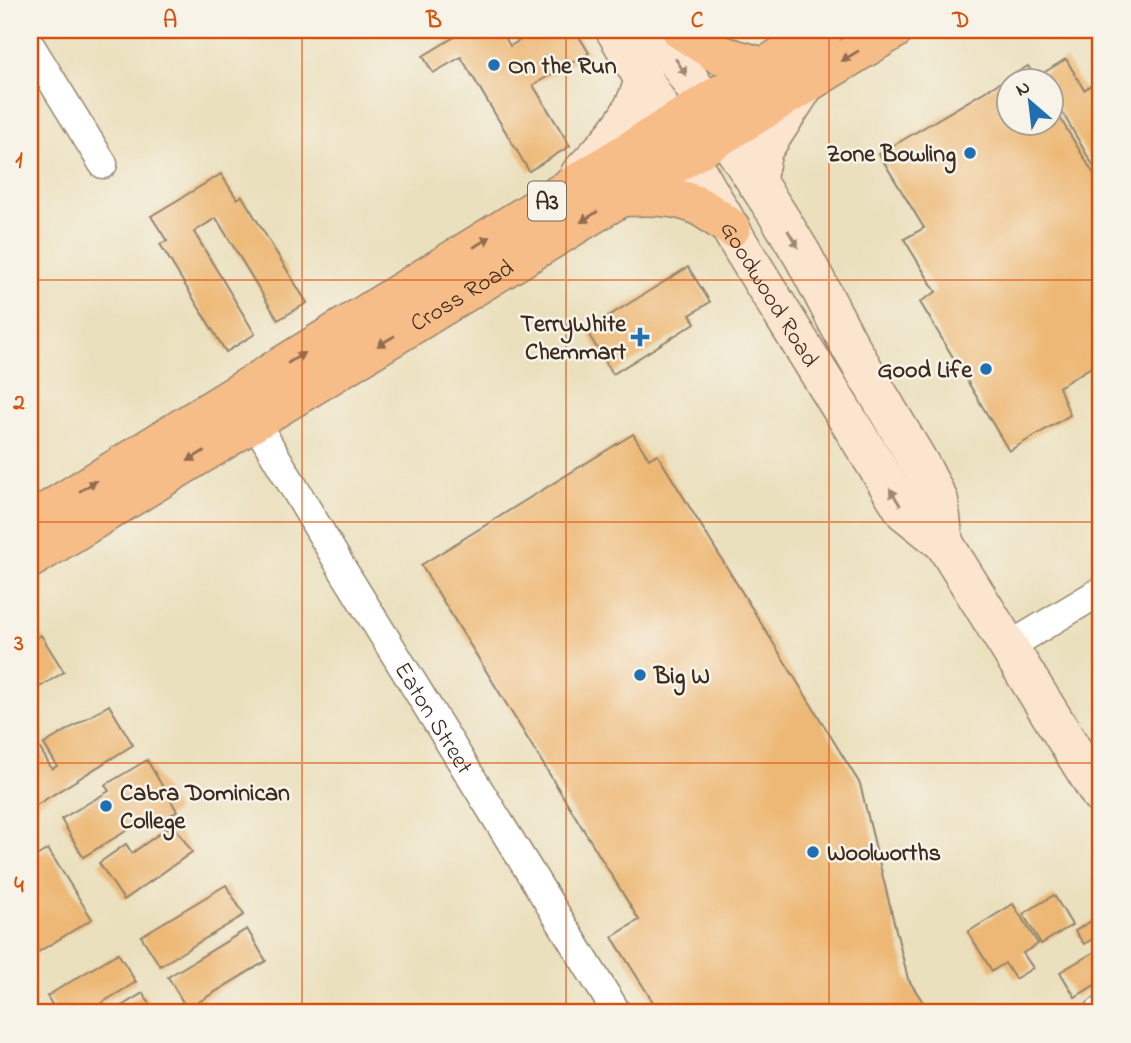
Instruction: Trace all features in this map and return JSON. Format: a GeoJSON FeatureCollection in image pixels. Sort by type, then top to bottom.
{"type":"FeatureCollection","features":[{"type":"Feature","properties":{"kind":"highway"},"geometry":{"type":"LineString","coordinates":[[681,30],[718,54],[764,67]]}},
{"type":"Feature","properties":{"kind":"highway","name":"Cross Road"},"geometry":{"type":"LineString","coordinates":[[715,118],[764,67],[824,30]]}},
{"type":"Feature","properties":{"kind":"highway","name":"Cross Road"},"geometry":{"type":"LineString","coordinates":[[30,559],[246,407],[564,191],[680,140],[715,118],[807,82],[894,30]]}},
{"type":"Feature","properties":{"kind":"highway","name":"Cross Road"},"geometry":{"type":"LineString","coordinates":[[30,522],[246,407],[411,327],[622,197],[680,140]]}},
{"type":"Feature","properties":{"kind":"highway"},"geometry":{"type":"LineString","coordinates":[[622,197],[646,196],[687,202],[731,228]]}},
{"type":"Feature","properties":{"kind":"main road","name":"Goodwood Road"},"geometry":{"type":"LineString","coordinates":[[615,30],[731,228],[905,512],[944,543],[1101,796]]}},
{"type":"Feature","properties":{"kind":"main road","name":"Goodwood Road"},"geometry":{"type":"LineString","coordinates":[[657,30],[803,256],[851,348],[939,501],[944,543]]}},
{"type":"Feature","properties":{"kind":"main road"},"geometry":{"type":"LineString","coordinates":[[564,191],[616,136],[637,102],[644,79]]}},
{"type":"Feature","properties":{"kind":"main road"},"geometry":{"type":"LineString","coordinates":[[756,182],[762,150],[807,82]]}},
{"type":"Feature","properties":{"kind":"street"},"geometry":{"type":"LineString","coordinates":[[30,46],[103,164]]}},
{"type":"Feature","properties":{"kind":"street","name":"Eaton Street"},"geometry":{"type":"LineString","coordinates":[[246,407],[343,570],[617,1013]]}},
{"type":"Feature","properties":{"kind":"street"},"geometry":{"type":"LineString","coordinates":[[1008,647],[1101,591]]}},
{"type":"Feature","properties":{"kind":"building"},"geometry":{"type":"Polygon","coordinates":[[[452,30],[501,30],[510,46],[538,30],[575,30],[589,53],[533,85],[570,146],[529,171],[461,57],[433,73],[423,56],[456,36],[452,30]]]}},
{"type":"Feature","properties":{"kind":"building"},"geometry":{"type":"Polygon","coordinates":[[[1066,59],[1084,90],[1101,79],[1101,179],[1064,115],[1064,66],[1055,66],[1066,59]]]}},
{"type":"Feature","properties":{"kind":"building"},"geometry":{"type":"Polygon","coordinates":[[[995,85],[995,136],[1064,136],[1064,125],[1101,186],[1101,361],[1059,387],[1070,415],[1009,451],[920,302],[936,292],[904,239],[924,228],[879,154],[995,85]]]}},
{"type":"Feature","properties":{"kind":"building"},"geometry":{"type":"Polygon","coordinates":[[[221,174],[237,199],[242,196],[307,303],[278,320],[216,218],[194,232],[255,334],[226,352],[160,244],[167,241],[151,216],[221,174]]]}},
{"type":"Feature","properties":{"kind":"building"},"geometry":{"type":"Polygon","coordinates":[[[688,267],[710,302],[690,315],[695,323],[613,374],[586,330],[688,267]]]}},
{"type":"Feature","properties":{"kind":"building","name":"Big W"},"geometry":{"type":"Polygon","coordinates":[[[633,434],[649,459],[657,454],[860,784],[908,979],[930,1013],[660,1013],[612,937],[639,920],[421,565],[633,434]]]}},
{"type":"Feature","properties":{"kind":"building"},"geometry":{"type":"Polygon","coordinates":[[[41,635],[64,672],[30,693],[30,642],[41,635]]]}},
{"type":"Feature","properties":{"kind":"building"},"geometry":{"type":"Polygon","coordinates":[[[109,705],[133,745],[30,809],[30,732],[52,769],[57,766],[44,744],[109,705]]]}},
{"type":"Feature","properties":{"kind":"building"},"geometry":{"type":"Polygon","coordinates":[[[147,760],[177,811],[151,827],[146,819],[83,857],[61,819],[109,791],[105,785],[147,760]]]}},
{"type":"Feature","properties":{"kind":"building"},"geometry":{"type":"Polygon","coordinates":[[[173,824],[192,852],[124,900],[99,863],[126,844],[132,853],[173,824]]]}},
{"type":"Feature","properties":{"kind":"building"},"geometry":{"type":"Polygon","coordinates":[[[48,849],[92,919],[30,957],[30,860],[48,849]]]}},
{"type":"Feature","properties":{"kind":"building"},"geometry":{"type":"Polygon","coordinates":[[[226,885],[244,915],[160,966],[141,936],[226,885]]]}},
{"type":"Feature","properties":{"kind":"building"},"geometry":{"type":"Polygon","coordinates":[[[1054,895],[1072,925],[1041,944],[1023,914],[1054,895]]]}},
{"type":"Feature","properties":{"kind":"building"},"geometry":{"type":"Polygon","coordinates":[[[1013,904],[1038,944],[1023,953],[1033,968],[1015,979],[1005,963],[992,971],[968,932],[1013,904]]]}},
{"type":"Feature","properties":{"kind":"building"},"geometry":{"type":"Polygon","coordinates":[[[1101,915],[1101,948],[1094,938],[1084,944],[1075,931],[1101,915]]]}},
{"type":"Feature","properties":{"kind":"building"},"geometry":{"type":"Polygon","coordinates":[[[247,929],[266,961],[187,1009],[168,977],[247,929]]]}},
{"type":"Feature","properties":{"kind":"building"},"geometry":{"type":"Polygon","coordinates":[[[1101,948],[1101,981],[1075,997],[1060,972],[1101,948]]]}},
{"type":"Feature","properties":{"kind":"building"},"geometry":{"type":"Polygon","coordinates":[[[118,953],[136,982],[85,1013],[57,1013],[47,996],[118,953]]]}},
{"type":"Feature","properties":{"kind":"building"},"geometry":{"type":"Polygon","coordinates":[[[143,993],[155,1013],[110,1013],[143,993]]]}},
{"type":"Feature","properties":{"kind":"place","name":"On the Run"},"geometry":{"type":"Point","coordinates":[494,65]}},
{"type":"Feature","properties":{"kind":"place","name":"Zone Bowling"},"geometry":{"type":"Point","coordinates":[970,153]}},
{"type":"Feature","properties":{"kind":"place","name":"TerryWhite Chemmart"},"geometry":{"type":"Point","coordinates":[640,337]}},
{"type":"Feature","properties":{"kind":"place","name":"Good Life"},"geometry":{"type":"Point","coordinates":[986,369]}},
{"type":"Feature","properties":{"kind":"place","name":"Big W"},"geometry":{"type":"Point","coordinates":[640,675]}},
{"type":"Feature","properties":{"kind":"place","name":"Cabra Dominican College"},"geometry":{"type":"Point","coordinates":[106,806]}},
{"type":"Feature","properties":{"kind":"place","name":"Woolworths"},"geometry":{"type":"Point","coordinates":[813,852]}}]}
